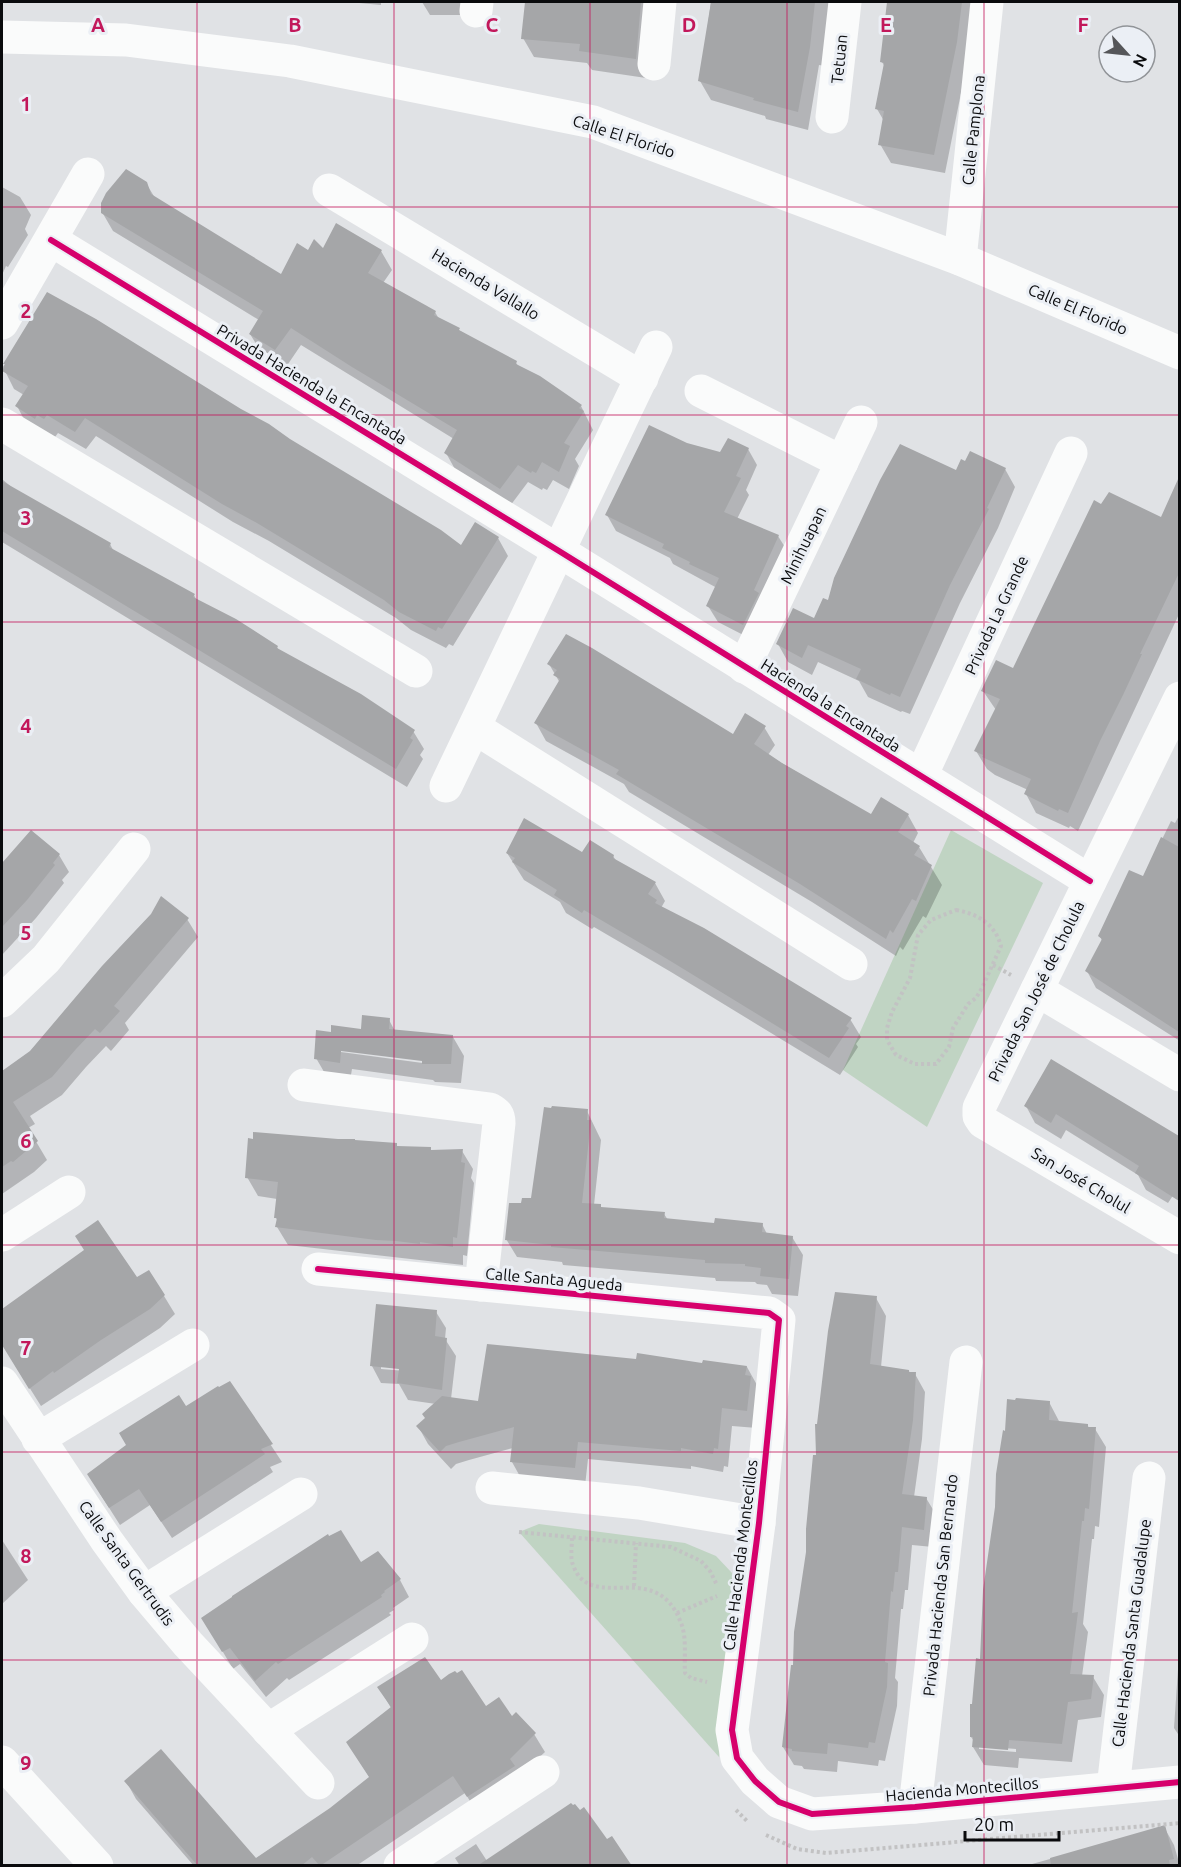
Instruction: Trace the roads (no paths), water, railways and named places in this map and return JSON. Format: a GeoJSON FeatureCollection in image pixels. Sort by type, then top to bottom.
{"type":"FeatureCollection","features":[{"type":"Feature","properties":{"kind":"street"},"geometry":{"type":"LineString","coordinates":[[654,64],[660,2]]}},
{"type":"Feature","properties":{"kind":"street","name":"Tetuan"},"geometry":{"type":"LineString","coordinates":[[832,117],[845,2]]}},
{"type":"Feature","properties":{"kind":"street","name":"Calle Pamplona"},"geometry":{"type":"LineString","coordinates":[[960,259],[987,2]]}},
{"type":"Feature","properties":{"kind":"street","name":"Calle El Florido"},"geometry":{"type":"LineString","coordinates":[[2,37],[126,40],[290,61],[593,122],[960,259],[1179,353]]}},
{"type":"Feature","properties":{"kind":"street"},"geometry":{"type":"LineString","coordinates":[[2,323],[88,174]]}},
{"type":"Feature","properties":{"kind":"street","name":"Hacienda Vallallo"},"geometry":{"type":"LineString","coordinates":[[329,190],[642,378]]}},
{"type":"Feature","properties":{"kind":"street","name":"Privada Hacienda la Encantada"},"geometry":{"type":"LineString","coordinates":[[51,240],[559,551]]}},
{"type":"Feature","properties":{"kind":"street"},"geometry":{"type":"LineString","coordinates":[[446,786],[656,347]]}},
{"type":"Feature","properties":{"kind":"street"},"geometry":{"type":"LineString","coordinates":[[701,391],[842,462]]}},
{"type":"Feature","properties":{"kind":"street","name":"Minihuapan"},"geometry":{"type":"LineString","coordinates":[[744,667],[861,422]]}},
{"type":"Feature","properties":{"kind":"street"},"geometry":{"type":"LineString","coordinates":[[2,424],[416,671]]}},
{"type":"Feature","properties":{"kind":"street","name":"Privada La Grande"},"geometry":{"type":"LineString","coordinates":[[921,776],[1071,453]]}},
{"type":"Feature","properties":{"kind":"street","name":"Hacienda la Encantada"},"geometry":{"type":"LineString","coordinates":[[559,551],[1090,881]]}},
{"type":"Feature","properties":{"kind":"street","name":"Privada San José de Cholula"},"geometry":{"type":"LineString","coordinates":[[983,1122],[979,1116],[979,1108],[1179,698]]}},
{"type":"Feature","properties":{"kind":"street"},"geometry":{"type":"LineString","coordinates":[[475,728],[851,964]]}},
{"type":"Feature","properties":{"kind":"street"},"geometry":{"type":"LineString","coordinates":[[2,1001],[46,959],[134,849]]}},
{"type":"Feature","properties":{"kind":"street"},"geometry":{"type":"LineString","coordinates":[[1037,990],[1179,1075]]}},
{"type":"Feature","properties":{"kind":"street","name":"Calle Santa Agueda"},"geometry":{"type":"LineString","coordinates":[[304,1085],[490,1109],[499,1116],[481,1285]]}},
{"type":"Feature","properties":{"kind":"street","name":"San José Cholul"},"geometry":{"type":"LineString","coordinates":[[983,1122],[1179,1238]]}},
{"type":"Feature","properties":{"kind":"street"},"geometry":{"type":"LineString","coordinates":[[2,1236],[69,1192]]}},
{"type":"Feature","properties":{"kind":"street","name":"Calle Santa Agueda"},"geometry":{"type":"LineString","coordinates":[[318,1269],[769,1313],[779,1320],[780,1326]]}},
{"type":"Feature","properties":{"kind":"street","name":"Calle Hacienda Montecillos"},"geometry":{"type":"LineString","coordinates":[[755,1781],[737,1758],[732,1730],[759,1523],[780,1326]]}},
{"type":"Feature","properties":{"kind":"street"},"geometry":{"type":"LineString","coordinates":[[38,1439],[193,1345]]}},
{"type":"Feature","properties":{"kind":"street","name":"Privada Hacienda San Bernardo"},"geometry":{"type":"LineString","coordinates":[[915,1807],[966,1362]]}},
{"type":"Feature","properties":{"kind":"street","name":"Calle Santa Gertrudis"},"geometry":{"type":"LineString","coordinates":[[2,1383],[144,1592],[188,1644],[318,1782]]}},
{"type":"Feature","properties":{"kind":"street","name":"Calle Hacienda Santa Guadalupe"},"geometry":{"type":"LineString","coordinates":[[1113,1788],[1149,1478]]}},
{"type":"Feature","properties":{"kind":"street"},"geometry":{"type":"LineString","coordinates":[[492,1488],[639,1503],[759,1523]]}},
{"type":"Feature","properties":{"kind":"street"},"geometry":{"type":"LineString","coordinates":[[144,1592],[301,1494]]}},
{"type":"Feature","properties":{"kind":"street"},"geometry":{"type":"LineString","coordinates":[[268,1730],[412,1639]]}},
{"type":"Feature","properties":{"kind":"street"},"geometry":{"type":"LineString","coordinates":[[2,1762],[97,1866]]}},
{"type":"Feature","properties":{"kind":"street"},"geometry":{"type":"LineString","coordinates":[[400,1866],[543,1772]]}},
{"type":"Feature","properties":{"kind":"street","name":"Hacienda Montecillos"},"geometry":{"type":"LineString","coordinates":[[755,1781],[779,1802],[812,1814],[915,1807],[1179,1782]]}}]}
